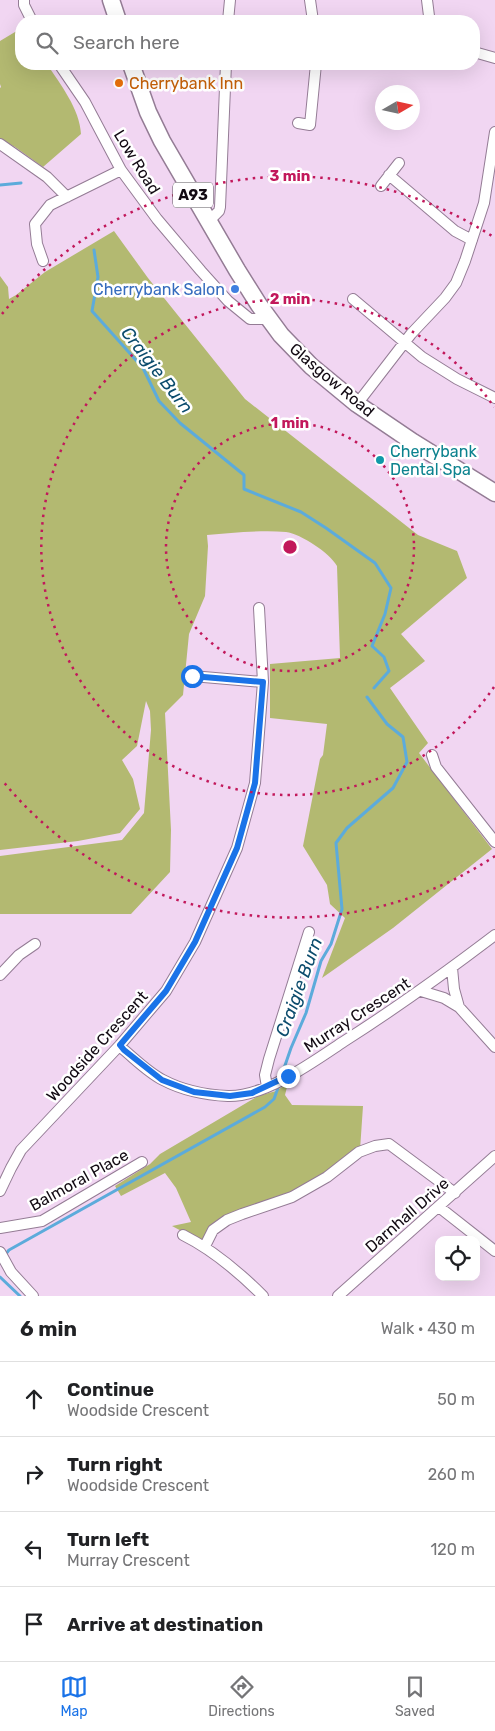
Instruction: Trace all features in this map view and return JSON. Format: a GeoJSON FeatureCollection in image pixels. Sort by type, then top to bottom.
{"type":"FeatureCollection","features":[{"type":"Feature","properties":{"kind":"main road"},"geometry":{"type":"LineString","coordinates":[[111,0],[116,15]]}},
{"type":"Feature","properties":{"kind":"main road","name":"Glasgow Road"},"geometry":{"type":"LineString","coordinates":[[133,70],[152,123],[208,222],[269,319],[301,357],[357,404],[413,442],[495,493]]}},
{"type":"Feature","properties":{"kind":"street"},"geometry":{"type":"LineString","coordinates":[[24,0],[24,5],[29,15]]}},
{"type":"Feature","properties":{"kind":"street"},"geometry":{"type":"LineString","coordinates":[[229,15],[230,0]]}},
{"type":"Feature","properties":{"kind":"street"},"geometry":{"type":"LineString","coordinates":[[310,0],[312,15]]}},
{"type":"Feature","properties":{"kind":"street"},"geometry":{"type":"LineString","coordinates":[[427,0],[429,15]]}},
{"type":"Feature","properties":{"kind":"street"},"geometry":{"type":"LineString","coordinates":[[480,54],[495,58]]}},
{"type":"Feature","properties":{"kind":"street","name":"Low Road"},"geometry":{"type":"LineString","coordinates":[[63,70],[85,102],[121,170],[157,219],[228,301],[250,319],[269,319]]}},
{"type":"Feature","properties":{"kind":"street"},"geometry":{"type":"LineString","coordinates":[[208,222],[219,212],[220,207],[226,70]]}},
{"type":"Feature","properties":{"kind":"street"},"geometry":{"type":"LineString","coordinates":[[298,123],[310,124],[315,70]]}},
{"type":"Feature","properties":{"kind":"street"},"geometry":{"type":"LineString","coordinates":[[357,404],[404,343],[456,283],[484,203],[495,132]]}},
{"type":"Feature","properties":{"kind":"street"},"geometry":{"type":"LineString","coordinates":[[0,144],[47,177],[67,197]]}},
{"type":"Feature","properties":{"kind":"street"},"geometry":{"type":"LineString","coordinates":[[381,186],[399,163]]}},
{"type":"Feature","properties":{"kind":"street"},"geometry":{"type":"LineString","coordinates":[[43,261],[37,244],[35,224],[50,205],[121,170]]}},
{"type":"Feature","properties":{"kind":"street"},"geometry":{"type":"LineString","coordinates":[[389,175],[455,230],[472,240]]}},
{"type":"Feature","properties":{"kind":"street"},"geometry":{"type":"LineString","coordinates":[[353,299],[404,343],[457,379],[495,398]]}},
{"type":"Feature","properties":{"kind":"street","name":"Woodside Crescent"},"geometry":{"type":"LineString","coordinates":[[0,1191],[9,1170],[21,1150],[120,1045],[166,991],[195,942],[237,848],[255,783],[263,682],[259,608]]}},
{"type":"Feature","properties":{"kind":"street"},"geometry":{"type":"LineString","coordinates":[[192,676],[263,682]]}},
{"type":"Feature","properties":{"kind":"street"},"geometry":{"type":"LineString","coordinates":[[432,755],[436,767],[495,842]]}},
{"type":"Feature","properties":{"kind":"street"},"geometry":{"type":"LineString","coordinates":[[271,1085],[265,1075],[269,1058],[310,932]]}},
{"type":"Feature","properties":{"kind":"street","name":"Murray Crescent"},"geometry":{"type":"LineString","coordinates":[[120,1045],[162,1080],[194,1092],[230,1096],[254,1093],[303,1069],[421,991],[495,936]]}},
{"type":"Feature","properties":{"kind":"street"},"geometry":{"type":"LineString","coordinates":[[0,974],[19,955],[36,944]]}},
{"type":"Feature","properties":{"kind":"street"},"geometry":{"type":"LineString","coordinates":[[452,968],[454,989],[459,1008]]}},
{"type":"Feature","properties":{"kind":"street"},"geometry":{"type":"LineString","coordinates":[[421,991],[444,998],[459,1008],[495,1047]]}},
{"type":"Feature","properties":{"kind":"street"},"geometry":{"type":"LineString","coordinates":[[205,1246],[213,1230],[227,1220],[292,1197],[327,1177],[360,1152],[375,1146],[389,1144],[455,1193]]}},
{"type":"Feature","properties":{"kind":"street","name":"Darnhall Drive"},"geometry":{"type":"LineString","coordinates":[[338,1296],[495,1156]]}},
{"type":"Feature","properties":{"kind":"street","name":"Balmoral Place"},"geometry":{"type":"LineString","coordinates":[[0,1228],[42,1221],[142,1162]]}},
{"type":"Feature","properties":{"kind":"street"},"geometry":{"type":"LineString","coordinates":[[439,1207],[495,1251]]}},
{"type":"Feature","properties":{"kind":"street"},"geometry":{"type":"LineString","coordinates":[[183,1235],[205,1246],[263,1296]]}},
{"type":"Feature","properties":{"kind":"street"},"geometry":{"type":"LineString","coordinates":[[0,1254],[21,1284],[33,1296]]}},
{"type":"Feature","properties":{"kind":"green space"},"geometry":{"type":"Polygon","coordinates":[[[15,32],[15,70],[51,70],[77,115],[81,134],[43,167],[0,139],[0,41],[15,32]]]}},
{"type":"Feature","properties":{"kind":"green space"},"geometry":{"type":"Polygon","coordinates":[[[114,231],[148,278],[245,399],[418,535],[457,551],[467,578],[401,634],[425,661],[390,688],[428,743],[419,753],[492,849],[393,928],[322,978],[345,918],[330,904],[327,885],[303,846],[320,759],[323,755],[327,724],[270,718],[270,664],[340,658],[337,566],[328,555],[314,545],[299,536],[286,532],[207,535],[205,596],[189,634],[183,695],[165,713],[171,830],[170,872],[131,914],[0,914],[0,856],[122,840],[144,813],[151,730],[150,711],[146,701],[137,746],[122,760],[133,779],[140,809],[120,833],[78,841],[0,850],[0,276],[8,287],[9,299],[45,272],[114,231]]]}},
{"type":"Feature","properties":{"kind":"green space"},"geometry":{"type":"Polygon","coordinates":[[[288,1083],[285,1095],[292,1105],[363,1106],[360,1150],[306,1188],[252,1206],[204,1243],[172,1226],[191,1222],[176,1188],[165,1173],[121,1196],[115,1186],[150,1164],[160,1154],[258,1096],[276,1091],[288,1083]]]}},
{"type":"Feature","properties":{"kind":"waterway"},"geometry":{"type":"LineString","coordinates":[[0,185],[21,183]]}},
{"type":"Feature","properties":{"kind":"waterway","name":"Craigie Burn"},"geometry":{"type":"LineString","coordinates":[[94,250],[98,277],[92,311],[143,368],[159,401],[180,423],[244,475],[244,489],[301,512],[326,528],[375,563],[391,588],[385,614],[372,646],[384,657],[389,671],[374,688]]}},
{"type":"Feature","properties":{"kind":"waterway","name":"Craigie Burn"},"geometry":{"type":"LineString","coordinates":[[281,1077],[306,1013],[321,961],[331,944],[342,909],[336,843],[347,828],[393,788],[407,762],[403,737],[387,724],[367,697]]}},
{"type":"Feature","properties":{"kind":"waterway","name":"Craigie Burn"},"geometry":{"type":"LineString","coordinates":[[5,1255],[9,1250],[265,1107],[274,1099],[279,1085]]}},
{"type":"Feature","properties":{"kind":"waterway","name":"Craigie Burn"},"geometry":{"type":"LineString","coordinates":[[0,1277],[20,1296]]}},
{"type":"Feature","properties":{"kind":"place","name":"Cherrybank Inn"},"geometry":{"type":"Point","coordinates":[119,83]}},
{"type":"Feature","properties":{"kind":"place","name":"Cherrybank Salon"},"geometry":{"type":"Point","coordinates":[235,289]}},
{"type":"Feature","properties":{"kind":"place","name":"Cherrybank Dental Spa"},"geometry":{"type":"Point","coordinates":[380,460]}},
{"type":"Feature","properties":{"kind":"route"},"geometry":{"type":"LineString","coordinates":[[192,676],[263,682],[255,783],[237,848],[195,942],[166,991],[120,1045],[162,1080],[194,1092],[230,1096],[254,1093],[288,1076]]}}]}
